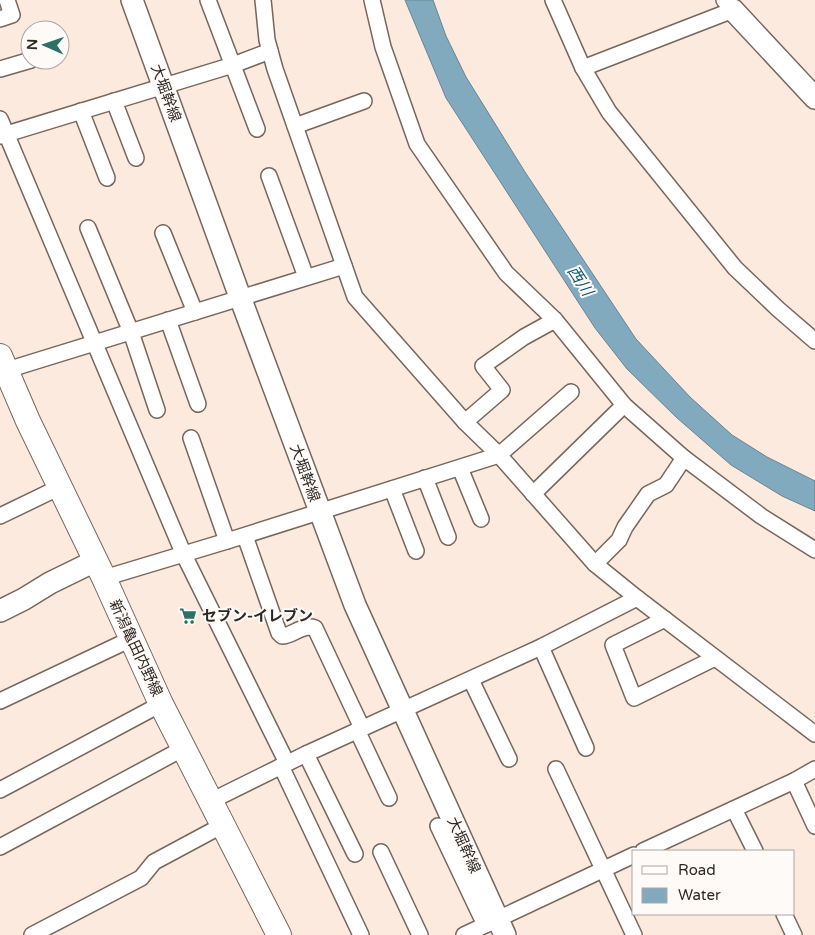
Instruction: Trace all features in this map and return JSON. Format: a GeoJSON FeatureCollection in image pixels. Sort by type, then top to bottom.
{"type":"FeatureCollection","features":[{"type":"Feature","properties":{"kind":"main road","name":"新潟亀田内野線"},"geometry":{"type":"LineString","coordinates":[[2,361],[28,421],[162,704],[279,935]]}},
{"type":"Feature","properties":{"kind":"street"},"geometry":{"type":"LineString","coordinates":[[0,19],[12,15],[7,0]]}},
{"type":"Feature","properties":{"kind":"street","name":"大堀幹線"},"geometry":{"type":"LineString","coordinates":[[132,0],[355,605],[496,927]]}},
{"type":"Feature","properties":{"kind":"street"},"geometry":{"type":"LineString","coordinates":[[208,0],[257,129]]}},
{"type":"Feature","properties":{"kind":"street"},"geometry":{"type":"LineString","coordinates":[[263,0],[270,52],[354,297],[465,422],[499,455],[595,564],[715,658],[814,732]]}},
{"type":"Feature","properties":{"kind":"street"},"geometry":{"type":"LineString","coordinates":[[372,0],[383,48],[417,144],[506,273],[554,320],[624,405],[684,458],[761,516],[815,550]]}},
{"type":"Feature","properties":{"kind":"street"},"geometry":{"type":"LineString","coordinates":[[553,0],[583,68],[610,112],[735,268],[778,309],[815,340]]}},
{"type":"Feature","properties":{"kind":"street"},"geometry":{"type":"LineString","coordinates":[[583,68],[729,5],[815,98]]}},
{"type":"Feature","properties":{"kind":"street"},"geometry":{"type":"LineString","coordinates":[[3,135],[270,52]]}},
{"type":"Feature","properties":{"kind":"street"},"geometry":{"type":"LineString","coordinates":[[0,69],[20,63]]}},
{"type":"Feature","properties":{"kind":"street"},"geometry":{"type":"LineString","coordinates":[[114,101],[136,158]]}},
{"type":"Feature","properties":{"kind":"street"},"geometry":{"type":"LineString","coordinates":[[295,126],[364,102]]}},
{"type":"Feature","properties":{"kind":"street"},"geometry":{"type":"LineString","coordinates":[[81,111],[106,178]]}},
{"type":"Feature","properties":{"kind":"street"},"geometry":{"type":"LineString","coordinates":[[0,119],[3,135],[95,344],[184,554],[284,765],[361,935]]}},
{"type":"Feature","properties":{"kind":"street"},"geometry":{"type":"LineString","coordinates":[[269,176],[306,278]]}},
{"type":"Feature","properties":{"kind":"street"},"geometry":{"type":"LineString","coordinates":[[88,228],[131,332],[157,410]]}},
{"type":"Feature","properties":{"kind":"street"},"geometry":{"type":"LineString","coordinates":[[163,233],[194,312]]}},
{"type":"Feature","properties":{"kind":"street"},"geometry":{"type":"LineString","coordinates":[[2,361],[95,344],[240,297],[344,266]]}},
{"type":"Feature","properties":{"kind":"street"},"geometry":{"type":"LineString","coordinates":[[168,320],[198,404]]}},
{"type":"Feature","properties":{"kind":"street"},"geometry":{"type":"LineString","coordinates":[[465,422],[502,390],[483,366],[524,337],[554,320]]}},
{"type":"Feature","properties":{"kind":"street"},"geometry":{"type":"LineString","coordinates":[[0,611],[50,583],[99,570],[184,554],[499,455],[571,392]]}},
{"type":"Feature","properties":{"kind":"street"},"geometry":{"type":"LineString","coordinates":[[533,494],[624,405]]}},
{"type":"Feature","properties":{"kind":"street"},"geometry":{"type":"LineString","coordinates":[[192,438],[227,541]]}},
{"type":"Feature","properties":{"kind":"street"},"geometry":{"type":"LineString","coordinates":[[595,564],[619,540],[624,527],[648,494],[666,485],[684,458]]}},
{"type":"Feature","properties":{"kind":"street"},"geometry":{"type":"LineString","coordinates":[[460,468],[481,519]]}},
{"type":"Feature","properties":{"kind":"street"},"geometry":{"type":"LineString","coordinates":[[425,478],[448,537]]}},
{"type":"Feature","properties":{"kind":"street"},"geometry":{"type":"LineString","coordinates":[[0,516],[60,487]]}},
{"type":"Feature","properties":{"kind":"street"},"geometry":{"type":"LineString","coordinates":[[392,489],[416,551]]}},
{"type":"Feature","properties":{"kind":"street"},"geometry":{"type":"LineString","coordinates":[[245,536],[279,633],[282,636],[286,636],[307,627],[315,628],[389,798]]}},
{"type":"Feature","properties":{"kind":"street"},"geometry":{"type":"LineString","coordinates":[[210,801],[306,754],[471,680],[637,598]]}},
{"type":"Feature","properties":{"kind":"street"},"geometry":{"type":"LineString","coordinates":[[665,619],[613,645],[634,698],[715,658]]}},
{"type":"Feature","properties":{"kind":"street"},"geometry":{"type":"LineString","coordinates":[[0,701],[131,639]]}},
{"type":"Feature","properties":{"kind":"street"},"geometry":{"type":"LineString","coordinates":[[540,647],[586,748]]}},
{"type":"Feature","properties":{"kind":"street"},"geometry":{"type":"LineString","coordinates":[[471,680],[509,759]]}},
{"type":"Feature","properties":{"kind":"street"},"geometry":{"type":"LineString","coordinates":[[0,790],[162,704]]}},
{"type":"Feature","properties":{"kind":"street"},"geometry":{"type":"LineString","coordinates":[[0,846],[184,748]]}},
{"type":"Feature","properties":{"kind":"street"},"geometry":{"type":"LineString","coordinates":[[306,754],[355,854]]}},
{"type":"Feature","properties":{"kind":"street"},"geometry":{"type":"LineString","coordinates":[[556,769],[634,935]]}},
{"type":"Feature","properties":{"kind":"street"},"geometry":{"type":"LineString","coordinates":[[645,850],[794,781],[815,769]]}},
{"type":"Feature","properties":{"kind":"street"},"geometry":{"type":"LineString","coordinates":[[794,781],[815,826]]}},
{"type":"Feature","properties":{"kind":"street"},"geometry":{"type":"LineString","coordinates":[[734,809],[754,850]]}},
{"type":"Feature","properties":{"kind":"street"},"geometry":{"type":"LineString","coordinates":[[32,935],[141,878],[154,862],[223,826]]}},
{"type":"Feature","properties":{"kind":"street"},"geometry":{"type":"LineString","coordinates":[[438,826],[496,927]]}},
{"type":"Feature","properties":{"kind":"street"},"geometry":{"type":"LineString","coordinates":[[381,852],[420,935]]}},
{"type":"Feature","properties":{"kind":"street"},"geometry":{"type":"LineString","coordinates":[[464,935],[496,927],[632,857]]}},
{"type":"Feature","properties":{"kind":"street"},"geometry":{"type":"LineString","coordinates":[[784,915],[794,935]]}},
{"type":"Feature","properties":{"kind":"water","name":"西川"},"geometry":{"type":"Polygon","coordinates":[[[405,0],[433,0],[446,36],[466,77],[525,172],[636,339],[690,397],[732,435],[767,457],[815,481],[815,511],[782,496],[731,465],[676,417],[627,369],[595,328],[446,98],[405,0]]]}},
{"type":"Feature","properties":{"kind":"place","name":"セブン-イレブン"},"geometry":{"type":"Point","coordinates":[188,616]}}]}
